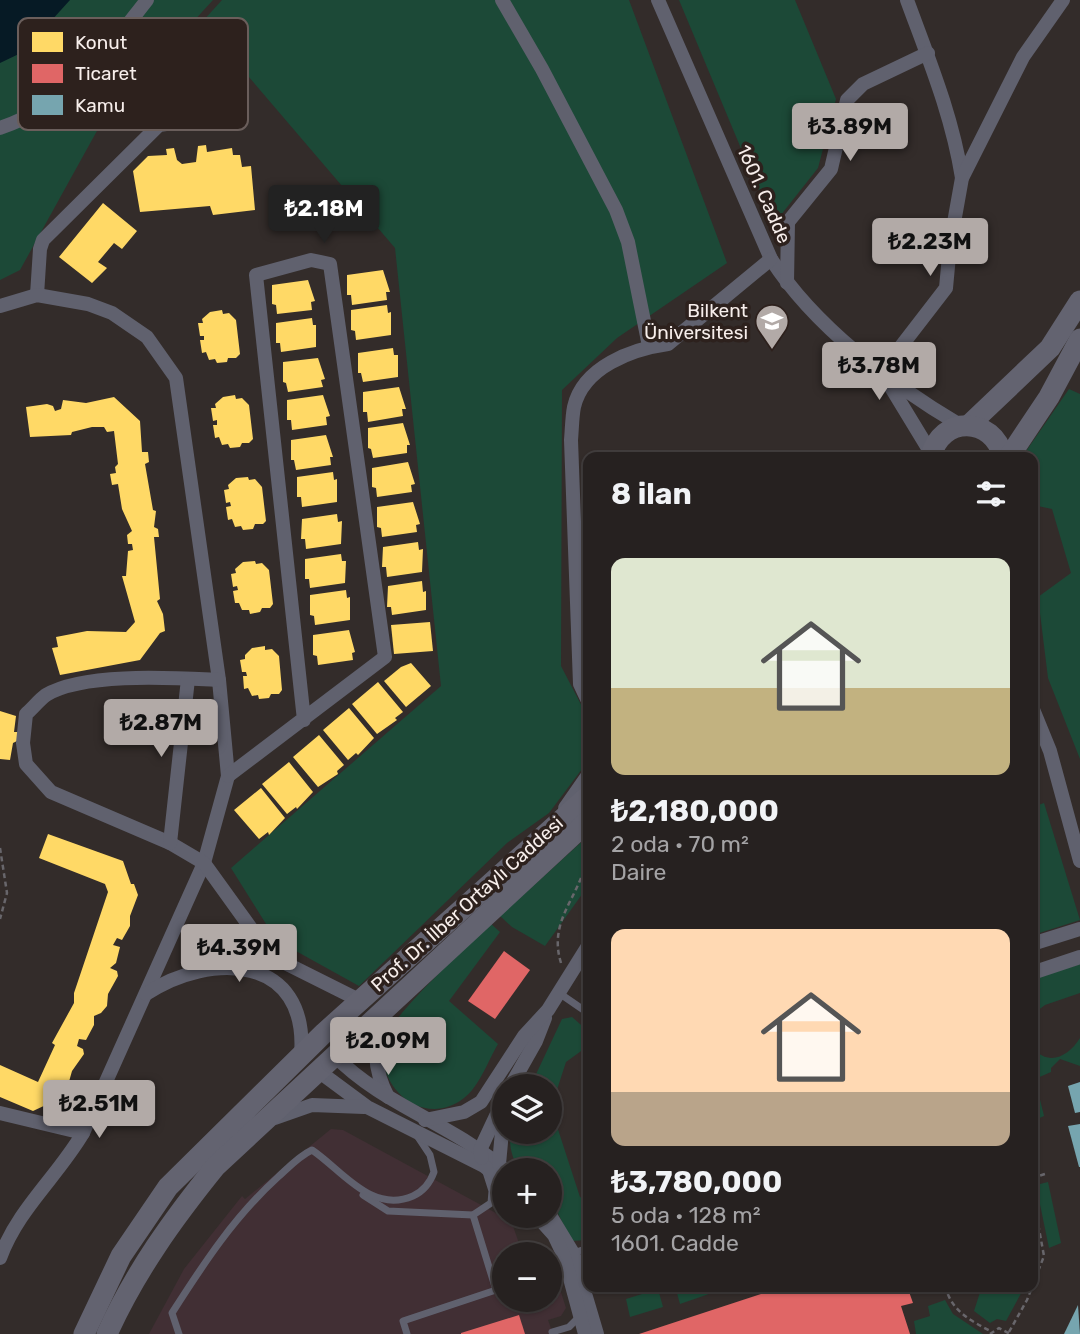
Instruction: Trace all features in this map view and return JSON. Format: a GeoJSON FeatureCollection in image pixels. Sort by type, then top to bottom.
{"type":"FeatureCollection","features":[{"type":"Feature","properties":{"kind":"street"},"geometry":{"type":"LineString","coordinates":[[133,18],[147,0]]}},
{"type":"Feature","properties":{"kind":"street"},"geometry":{"type":"LineString","coordinates":[[502,0],[554,91],[616,210],[628,242],[649,346]]}},
{"type":"Feature","properties":{"kind":"street","name":"1601. Cadde"},"geometry":{"type":"LineString","coordinates":[[658,0],[771,258],[787,283],[881,371],[919,401],[964,425]]}},
{"type":"Feature","properties":{"kind":"street"},"geometry":{"type":"LineString","coordinates":[[907,0],[928,53],[956,141],[962,178]]}},
{"type":"Feature","properties":{"kind":"street"},"geometry":{"type":"LineString","coordinates":[[881,371],[946,288],[950,245],[962,178],[1023,57],[1063,0]]}},
{"type":"Feature","properties":{"kind":"street"},"geometry":{"type":"LineString","coordinates":[[787,283],[788,222],[831,169],[847,100],[863,84],[928,53]]}},
{"type":"Feature","properties":{"kind":"street"},"geometry":{"type":"LineString","coordinates":[[0,128],[18,122]]}},
{"type":"Feature","properties":{"kind":"street"},"geometry":{"type":"LineString","coordinates":[[37,295],[43,240],[154,130]]}},
{"type":"Feature","properties":{"kind":"street"},"geometry":{"type":"LineString","coordinates":[[583,690],[580,684],[571,440],[574,405],[587,380],[610,362],[649,346],[668,344],[771,258]]}},
{"type":"Feature","properties":{"kind":"street"},"geometry":{"type":"LineString","coordinates":[[228,776],[304,720],[384,657],[330,264],[311,260],[256,275],[304,720]]}},
{"type":"Feature","properties":{"kind":"street"},"geometry":{"type":"LineString","coordinates":[[0,306],[37,295],[88,304],[112,313],[147,337],[176,378],[219,680],[228,776],[204,863],[83,1133],[68,1159],[20,1216],[0,1258]]}},
{"type":"Feature","properties":{"kind":"street"},"geometry":{"type":"LineString","coordinates":[[932,452],[941,435],[964,425],[1050,348],[1080,301]]}},
{"type":"Feature","properties":{"kind":"street"},"geometry":{"type":"LineString","coordinates":[[1012,452],[1049,397],[1080,339]]}},
{"type":"Feature","properties":{"kind":"street","name":"1601. Cadde"},"geometry":{"type":"LineString","coordinates":[[881,371],[929,452]]}},
{"type":"Feature","properties":{"kind":"street"},"geometry":{"type":"LineString","coordinates":[[964,425],[987,431],[995,437],[1001,452]]}},
{"type":"Feature","properties":{"kind":"street"},"geometry":{"type":"LineString","coordinates":[[219,680],[146,678],[83,684],[47,695],[26,714],[23,743],[26,764],[51,792],[170,843],[204,863],[271,956],[359,1000]]}},
{"type":"Feature","properties":{"kind":"street"},"geometry":{"type":"LineString","coordinates":[[170,843],[188,679]]}},
{"type":"Feature","properties":{"kind":"street"},"geometry":{"type":"LineString","coordinates":[[1038,722],[1050,751],[1080,861]]}},
{"type":"Feature","properties":{"kind":"street"},"geometry":{"type":"LineString","coordinates":[[547,834],[583,782]]}},
{"type":"Feature","properties":{"kind":"street","name":"Prof. Dr. İlber Ortaylı Caddesi"},"geometry":{"type":"LineString","coordinates":[[84,1334],[121,1256],[169,1187],[359,1000],[583,801]]}},
{"type":"Feature","properties":{"kind":"street","name":"Prof. Dr. İlber Ortaylı Caddesi"},"geometry":{"type":"LineString","coordinates":[[107,1334],[150,1252],[216,1166],[583,826]]}},
{"type":"Feature","properties":{"kind":"street"},"geometry":{"type":"LineString","coordinates":[[1038,942],[1080,929]]}},
{"type":"Feature","properties":{"kind":"street"},"geometry":{"type":"LineString","coordinates":[[425,1120],[464,1112],[481,1102],[524,1036],[548,1010],[583,954]]}},
{"type":"Feature","properties":{"kind":"street"},"geometry":{"type":"LineString","coordinates":[[1038,971],[1080,957]]}},
{"type":"Feature","properties":{"kind":"street"},"geometry":{"type":"LineString","coordinates":[[144,995],[169,978],[217,966],[248,967],[278,984],[300,1023],[301,1055],[317,1070],[367,1107],[492,1165]]}},
{"type":"Feature","properties":{"kind":"street"},"geometry":{"type":"LineString","coordinates":[[385,1010],[376,1040],[375,1061],[378,1076],[389,1098]]}},
{"type":"Feature","properties":{"kind":"street"},"geometry":{"type":"LineString","coordinates":[[517,1074],[536,1041],[548,1010]]}},
{"type":"Feature","properties":{"kind":"street"},"geometry":{"type":"LineString","coordinates":[[317,1040],[351,1073],[425,1120],[480,1150],[492,1162]]}},
{"type":"Feature","properties":{"kind":"street"},"geometry":{"type":"LineString","coordinates":[[252,1132],[301,1107],[331,1104],[367,1107]]}},
{"type":"Feature","properties":{"kind":"street"},"geometry":{"type":"LineString","coordinates":[[0,1112],[83,1133]]}},
{"type":"Feature","properties":{"kind":"street"},"geometry":{"type":"LineString","coordinates":[[480,1150],[492,1124]]}},
{"type":"Feature","properties":{"kind":"street"},"geometry":{"type":"LineString","coordinates":[[548,1228],[568,1255],[578,1310],[586,1331]]}},
{"type":"Feature","properties":{"kind":"street"},"geometry":{"type":"LineString","coordinates":[[556,1228],[568,1255],[586,1331]]}},
{"type":"Feature","properties":{"kind":"lane"},"geometry":{"type":"LineString","coordinates":[[559,993],[583,1010]]}},
{"type":"Feature","properties":{"kind":"lane"},"geometry":{"type":"LineString","coordinates":[[179,1334],[172,1313],[222,1236],[250,1203],[297,1160],[312,1150],[359,1188],[379,1198],[398,1200],[423,1190],[432,1178],[433,1164],[414,1131]]}},
{"type":"Feature","properties":{"kind":"lane"},"geometry":{"type":"LineString","coordinates":[[359,1188],[362,1195],[388,1211],[473,1215],[491,1203],[492,1191]]}},
{"type":"Feature","properties":{"kind":"lane"},"geometry":{"type":"LineString","coordinates":[[407,1334],[403,1321],[496,1290],[473,1215]]}},
{"type":"Feature","properties":{"kind":"lane"},"geometry":{"type":"LineString","coordinates":[[568,1255],[583,1250]]}},
{"type":"Feature","properties":{"kind":"lane"},"geometry":{"type":"LineString","coordinates":[[552,1332],[586,1331]]}},
{"type":"Feature","properties":{"kind":"path"},"geometry":{"type":"LineString","coordinates":[[0,848],[8,893],[0,919]]}},
{"type":"Feature","properties":{"kind":"path"},"geometry":{"type":"LineString","coordinates":[[567,979],[556,936],[583,870]]}},
{"type":"Feature","properties":{"kind":"path"},"geometry":{"type":"LineString","coordinates":[[1038,1176],[1045,1174]]}},
{"type":"Feature","properties":{"kind":"path"},"geometry":{"type":"LineString","coordinates":[[1038,1216],[1045,1247],[1039,1273]]}},
{"type":"Feature","properties":{"kind":"path"},"geometry":{"type":"LineString","coordinates":[[947,1292],[951,1305],[991,1333],[999,1328],[1010,1333],[1030,1292]]}},
{"type":"Feature","properties":{"kind":"shaded area"},"geometry":{"type":"Polygon","coordinates":[[[331,1129],[343,1130],[492,1211],[492,1228],[514,1228],[519,1242],[492,1242],[492,1312],[562,1312],[562,1295],[566,1308],[561,1316],[548,1320],[553,1334],[149,1334],[184,1269],[242,1196],[245,1199],[331,1129]]]}},
{"type":"Feature","properties":{"kind":"green space"},"geometry":{"type":"Polygon","coordinates":[[[0,0],[213,0],[196,18],[18,18],[18,130],[97,130],[20,270],[0,280],[0,0]]]}},
{"type":"Feature","properties":{"kind":"green space"},"geometry":{"type":"Polygon","coordinates":[[[222,0],[629,0],[727,263],[617,338],[562,390],[561,666],[583,708],[583,768],[549,813],[507,843],[359,986],[276,940],[231,868],[441,686],[395,248],[248,76],[248,18],[206,18],[222,0]]]}},
{"type":"Feature","properties":{"kind":"green space"},"geometry":{"type":"Polygon","coordinates":[[[679,0],[795,0],[836,99],[818,168],[773,225],[679,0]]]}},
{"type":"Feature","properties":{"kind":"green space"},"geometry":{"type":"Polygon","coordinates":[[[1069,389],[1080,394],[1080,759],[1048,678],[1038,597],[1071,573],[1052,509],[1038,506],[1038,452],[1025,452],[1069,389]]]}},
{"type":"Feature","properties":{"kind":"green space"},"geometry":{"type":"Polygon","coordinates":[[[1044,803],[1080,920],[1038,933],[1038,805],[1044,803]]]}},
{"type":"Feature","properties":{"kind":"green space"},"geometry":{"type":"Polygon","coordinates":[[[583,841],[583,893],[545,946],[512,927],[500,916],[583,841]]]}},
{"type":"Feature","properties":{"kind":"green space"},"geometry":{"type":"Polygon","coordinates":[[[490,923],[500,932],[449,1001],[498,1044],[479,1081],[464,1098],[448,1107],[432,1109],[417,1105],[403,1097],[386,1071],[383,1054],[386,1037],[417,996],[490,923]]]}},
{"type":"Feature","properties":{"kind":"green space"},"geometry":{"type":"Polygon","coordinates":[[[1080,964],[1080,993],[1045,1005],[1038,1010],[1038,977],[1080,964]]]}},
{"type":"Feature","properties":{"kind":"green space"},"geometry":{"type":"Polygon","coordinates":[[[572,1017],[583,1027],[583,1050],[566,1062],[562,1074],[536,1074],[562,1019],[572,1017]]]}},
{"type":"Feature","properties":{"kind":"green space"},"geometry":{"type":"Polygon","coordinates":[[[1080,1038],[1080,1066],[1060,1059],[1051,1068],[1051,1072],[1038,1078],[1038,1053],[1046,1057],[1058,1057],[1080,1038]]]}},
{"type":"Feature","properties":{"kind":"green space"},"geometry":{"type":"Polygon","coordinates":[[[1038,1091],[1044,1116],[1038,1119],[1038,1091]]]}},
{"type":"Feature","properties":{"kind":"green space"},"geometry":{"type":"Polygon","coordinates":[[[562,1142],[580,1197],[583,1198],[583,1240],[571,1241],[562,1222],[562,1158],[513,1157],[510,1144],[562,1144],[562,1142]]]}},
{"type":"Feature","properties":{"kind":"green space"},"geometry":{"type":"Polygon","coordinates":[[[1048,1182],[1061,1243],[1049,1248],[1038,1195],[1038,1184],[1048,1182]]]}},
{"type":"Feature","properties":{"kind":"green space"},"geometry":{"type":"Polygon","coordinates":[[[648,1292],[659,1292],[663,1307],[630,1317],[626,1299],[648,1292]]]}},
{"type":"Feature","properties":{"kind":"green space"},"geometry":{"type":"Polygon","coordinates":[[[677,1292],[715,1292],[680,1304],[677,1292]]]}},
{"type":"Feature","properties":{"kind":"green space"},"geometry":{"type":"Polygon","coordinates":[[[980,1292],[1022,1292],[1006,1321],[997,1319],[990,1323],[974,1311],[980,1292]]]}},
{"type":"Feature","properties":{"kind":"green space"},"geometry":{"type":"Polygon","coordinates":[[[945,1300],[953,1314],[983,1334],[916,1334],[914,1321],[930,1316],[928,1306],[945,1300]]]}},
{"type":"Feature","properties":{"kind":"water"},"geometry":{"type":"Polygon","coordinates":[[[0,0],[70,0],[54,18],[18,18],[18,54],[0,63],[0,0]]]}},
{"type":"Feature","properties":{"kind":"building: Konut"},"geometry":{"type":"Polygon","coordinates":[[[206,145],[207,152],[232,148],[233,155],[240,155],[242,167],[251,166],[255,210],[213,215],[210,206],[140,212],[133,171],[148,156],[167,155],[166,149],[174,148],[177,160],[182,164],[196,162],[198,146],[206,145]]]}},
{"type":"Feature","properties":{"kind":"building: Konut"},"geometry":{"type":"Polygon","coordinates":[[[103,203],[137,231],[122,249],[114,243],[98,262],[107,268],[92,283],[59,257],[103,203]]]}},
{"type":"Feature","properties":{"kind":"building: Konut"},"geometry":{"type":"Polygon","coordinates":[[[383,270],[390,292],[386,292],[387,300],[352,305],[351,295],[347,295],[347,275],[383,270]]]}},
{"type":"Feature","properties":{"kind":"building: Konut"},"geometry":{"type":"Polygon","coordinates":[[[308,280],[315,301],[311,302],[312,310],[277,314],[276,305],[272,304],[272,285],[308,280]]]}},
{"type":"Feature","properties":{"kind":"building: Konut"},"geometry":{"type":"Polygon","coordinates":[[[387,305],[388,313],[391,312],[391,335],[356,340],[355,331],[351,330],[351,310],[387,305]]]}},
{"type":"Feature","properties":{"kind":"building: Konut"},"geometry":{"type":"Polygon","coordinates":[[[222,310],[223,314],[229,313],[236,320],[240,354],[236,358],[228,358],[227,362],[217,363],[215,359],[209,360],[206,352],[202,353],[200,340],[204,340],[204,336],[200,336],[198,323],[203,323],[202,319],[210,312],[222,310]]]}},
{"type":"Feature","properties":{"kind":"building: Konut"},"geometry":{"type":"Polygon","coordinates":[[[312,318],[313,325],[316,325],[316,347],[281,352],[280,343],[276,343],[276,323],[312,318]]]}},
{"type":"Feature","properties":{"kind":"building: Konut"},"geometry":{"type":"Polygon","coordinates":[[[393,348],[394,355],[398,355],[398,377],[363,382],[361,373],[358,373],[358,353],[393,348]]]}},
{"type":"Feature","properties":{"kind":"building: Konut"},"geometry":{"type":"Polygon","coordinates":[[[318,358],[325,379],[321,380],[323,387],[288,392],[286,383],[283,382],[283,362],[318,358]]]}},
{"type":"Feature","properties":{"kind":"building: Konut"},"geometry":{"type":"Polygon","coordinates":[[[399,387],[406,409],[402,409],[403,416],[368,422],[367,412],[363,412],[363,392],[399,387]]]}},
{"type":"Feature","properties":{"kind":"building: Konut"},"geometry":{"type":"Polygon","coordinates":[[[235,395],[236,399],[242,398],[249,405],[253,439],[249,443],[242,443],[240,447],[230,448],[228,444],[222,445],[219,437],[215,438],[213,425],[217,425],[217,420],[213,421],[211,408],[216,408],[215,404],[223,397],[235,395]]]}},
{"type":"Feature","properties":{"kind":"building: Konut"},"geometry":{"type":"Polygon","coordinates":[[[323,395],[330,416],[326,417],[327,425],[292,430],[291,420],[287,420],[287,400],[323,395]]]}},
{"type":"Feature","properties":{"kind":"building: Konut"},"geometry":{"type":"Polygon","coordinates":[[[114,397],[140,421],[142,452],[148,452],[149,462],[145,464],[153,510],[156,511],[154,527],[158,529],[159,537],[154,537],[160,599],[157,601],[163,614],[165,631],[160,633],[140,660],[60,675],[52,648],[58,647],[56,637],[87,631],[126,632],[135,622],[122,576],[126,576],[128,551],[133,550],[132,544],[128,544],[127,535],[132,531],[122,509],[118,484],[112,485],[110,474],[116,473],[115,467],[118,464],[114,431],[107,432],[104,427],[92,427],[72,432],[71,435],[30,437],[26,407],[47,404],[53,406],[55,411],[61,409],[63,400],[86,403],[114,397]]]}},
{"type":"Feature","properties":{"kind":"building: Konut"},"geometry":{"type":"Polygon","coordinates":[[[403,423],[410,445],[407,445],[407,453],[373,458],[371,449],[368,448],[368,428],[403,423]]]}},
{"type":"Feature","properties":{"kind":"building: Konut"},"geometry":{"type":"Polygon","coordinates":[[[326,435],[333,457],[330,457],[331,465],[296,470],[294,460],[291,460],[291,440],[326,435]]]}},
{"type":"Feature","properties":{"kind":"building: Konut"},"geometry":{"type":"Polygon","coordinates":[[[408,462],[415,484],[411,485],[412,492],[377,497],[376,488],[372,487],[372,468],[408,462]]]}},
{"type":"Feature","properties":{"kind":"building: Konut"},"geometry":{"type":"Polygon","coordinates":[[[333,472],[334,480],[337,479],[337,502],[302,507],[301,497],[297,497],[297,477],[333,472]]]}},
{"type":"Feature","properties":{"kind":"building: Konut"},"geometry":{"type":"Polygon","coordinates":[[[248,477],[249,480],[255,479],[262,487],[266,521],[263,524],[255,524],[253,529],[243,530],[241,526],[235,527],[232,519],[228,520],[226,507],[231,506],[230,502],[226,503],[224,490],[229,489],[228,485],[236,478],[248,477]]]}},
{"type":"Feature","properties":{"kind":"building: Konut"},"geometry":{"type":"Polygon","coordinates":[[[413,502],[420,524],[416,525],[417,532],[382,537],[381,528],[377,527],[377,507],[413,502]]]}},
{"type":"Feature","properties":{"kind":"building: Konut"},"geometry":{"type":"Polygon","coordinates":[[[337,514],[338,522],[342,521],[341,544],[306,549],[305,539],[301,539],[302,519],[337,514]]]}},
{"type":"Feature","properties":{"kind":"building: Konut"},"geometry":{"type":"Polygon","coordinates":[[[418,542],[419,550],[423,549],[422,572],[387,577],[386,567],[382,567],[383,547],[418,542]]]}},
{"type":"Feature","properties":{"kind":"building: Konut"},"geometry":{"type":"Polygon","coordinates":[[[341,554],[342,561],[346,561],[345,583],[310,588],[309,579],[305,579],[305,559],[341,554]]]}},
{"type":"Feature","properties":{"kind":"building: Konut"},"geometry":{"type":"Polygon","coordinates":[[[255,561],[256,564],[262,563],[269,570],[273,604],[270,608],[262,608],[260,612],[250,614],[249,610],[242,610],[239,603],[235,603],[233,591],[238,590],[237,586],[233,587],[231,574],[236,573],[235,569],[243,562],[255,561]]]}},
{"type":"Feature","properties":{"kind":"building: Konut"},"geometry":{"type":"Polygon","coordinates":[[[422,581],[423,592],[426,591],[426,610],[392,615],[391,607],[387,607],[388,586],[422,581]]]}},
{"type":"Feature","properties":{"kind":"building: Konut"},"geometry":{"type":"Polygon","coordinates":[[[346,590],[347,598],[350,597],[350,620],[315,625],[314,616],[310,615],[310,595],[346,590]]]}},
{"type":"Feature","properties":{"kind":"building: Konut"},"geometry":{"type":"Polygon","coordinates":[[[430,622],[433,651],[394,654],[391,625],[430,622]]]}},
{"type":"Feature","properties":{"kind":"building: Konut"},"geometry":{"type":"Polygon","coordinates":[[[349,630],[355,652],[352,653],[353,660],[318,665],[317,656],[313,655],[313,635],[349,630]]]}},
{"type":"Feature","properties":{"kind":"building: Konut"},"geometry":{"type":"Polygon","coordinates":[[[265,646],[265,650],[272,649],[279,656],[282,690],[279,694],[271,694],[269,698],[259,699],[258,695],[252,696],[248,688],[244,689],[243,676],[247,676],[246,672],[242,672],[240,660],[245,659],[245,655],[252,648],[265,646]]]}},
{"type":"Feature","properties":{"kind":"building: Konut"},"geometry":{"type":"Polygon","coordinates":[[[411,663],[431,686],[406,707],[384,681],[401,667],[411,663]]]}},
{"type":"Feature","properties":{"kind":"building: Konut"},"geometry":{"type":"Polygon","coordinates":[[[378,682],[403,712],[395,718],[397,720],[377,734],[352,704],[378,682]]]}},
{"type":"Feature","properties":{"kind":"building: Konut"},"geometry":{"type":"Polygon","coordinates":[[[349,708],[374,738],[358,755],[356,753],[348,760],[323,730],[349,708]]]}},
{"type":"Feature","properties":{"kind":"building: Konut"},"geometry":{"type":"Polygon","coordinates":[[[0,711],[16,716],[14,732],[19,732],[17,741],[13,743],[10,760],[0,759],[0,711]]]}},
{"type":"Feature","properties":{"kind":"building: Konut"},"geometry":{"type":"Polygon","coordinates":[[[319,735],[344,765],[337,771],[338,774],[318,787],[293,757],[319,735]]]}},
{"type":"Feature","properties":{"kind":"building: Konut"},"geometry":{"type":"Polygon","coordinates":[[[289,762],[313,792],[297,809],[296,807],[287,814],[262,784],[289,762]]]}},
{"type":"Feature","properties":{"kind":"building: Konut"},"geometry":{"type":"Polygon","coordinates":[[[261,788],[285,818],[269,835],[268,832],[259,839],[234,810],[261,788]]]}},
{"type":"Feature","properties":{"kind":"building: Konut"},"geometry":{"type":"Polygon","coordinates":[[[48,834],[123,861],[138,895],[130,916],[130,926],[122,940],[117,938],[113,945],[120,947],[116,963],[110,968],[117,971],[118,976],[108,994],[107,1006],[94,1016],[94,1025],[86,1040],[79,1039],[77,1046],[83,1049],[84,1054],[72,1071],[65,1096],[33,1111],[0,1097],[0,1065],[38,1082],[55,1045],[52,1043],[74,1003],[74,993],[108,892],[105,884],[39,858],[48,834]]]}},
{"type":"Feature","properties":{"kind":"building: Ticaret"},"geometry":{"type":"Polygon","coordinates":[[[504,951],[530,970],[495,1019],[468,1001],[504,951]]]}},
{"type":"Feature","properties":{"kind":"building: Ticaret"},"geometry":{"type":"Polygon","coordinates":[[[767,1292],[909,1292],[913,1303],[901,1306],[910,1334],[639,1334],[767,1292]]]}},
{"type":"Feature","properties":{"kind":"building: Ticaret"},"geometry":{"type":"Polygon","coordinates":[[[519,1315],[525,1334],[461,1334],[461,1333],[519,1315]]]}},
{"type":"Feature","properties":{"kind":"building: Kamu"},"geometry":{"type":"Polygon","coordinates":[[[1080,1082],[1080,1112],[1075,1113],[1068,1086],[1080,1082]]]}},
{"type":"Feature","properties":{"kind":"building: Kamu"},"geometry":{"type":"Polygon","coordinates":[[[1080,1124],[1080,1167],[1079,1167],[1068,1126],[1080,1124]]]}},
{"type":"Feature","properties":{"kind":"building: Kamu"},"geometry":{"type":"Polygon","coordinates":[[[1078,1305],[1080,1334],[1064,1334],[1078,1305]]]}},
{"type":"Feature","properties":{"kind":"place","name":"Bilkent Üniversitesi"},"geometry":{"type":"Point","coordinates":[772,351]}}]}
